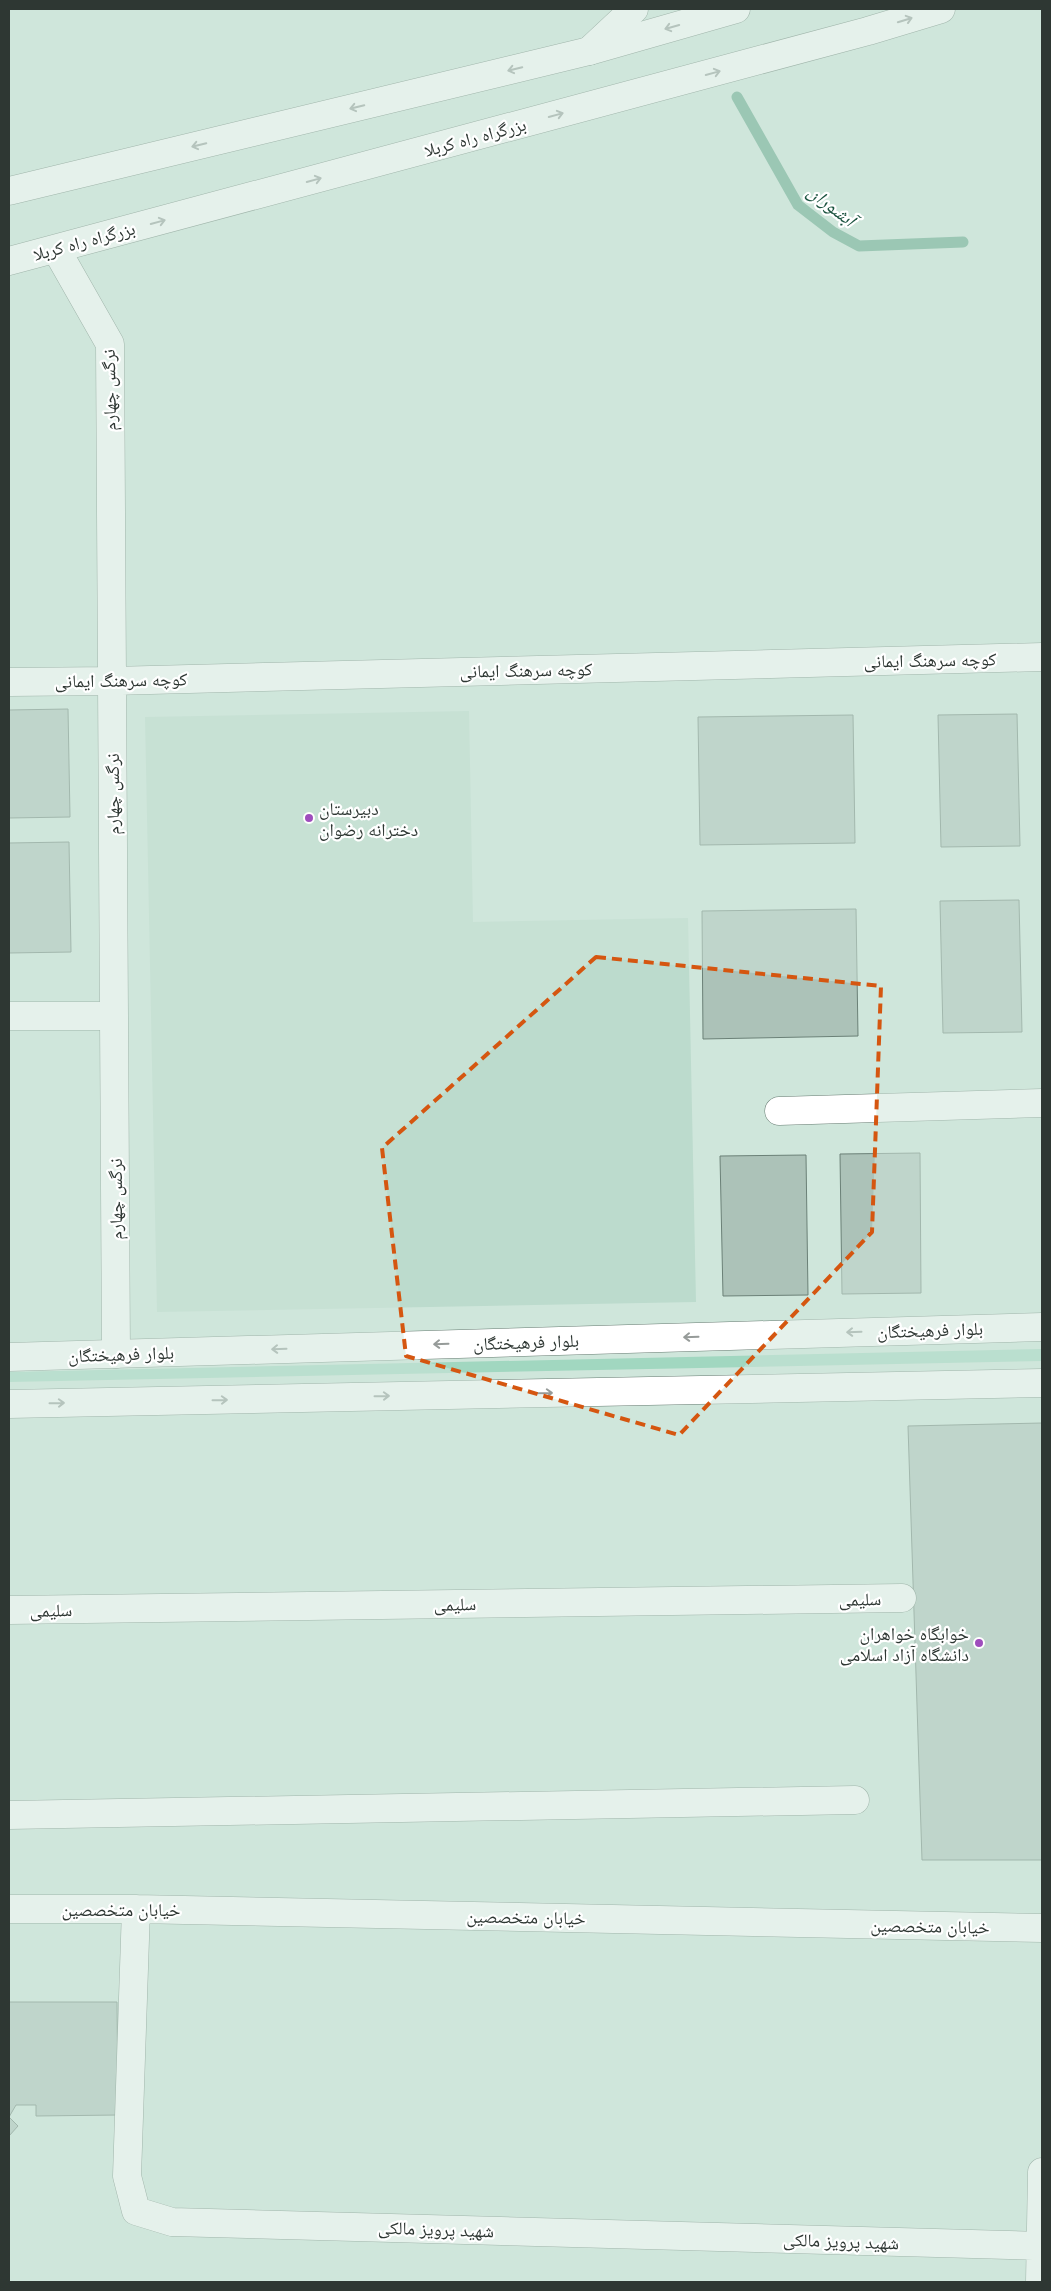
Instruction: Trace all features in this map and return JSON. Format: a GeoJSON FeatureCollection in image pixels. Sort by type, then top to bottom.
{"type":"FeatureCollection","features":[{"type":"Feature","properties":{"kind":"main road"},"geometry":{"type":"LineString","coordinates":[[589,51],[634,9]]}},
{"type":"Feature","properties":{"kind":"main road"},"geometry":{"type":"LineString","coordinates":[[9,191],[589,51],[736,9]]}},
{"type":"Feature","properties":{"kind":"main road","name":"بزرگراه راه کربلا"},"geometry":{"type":"LineString","coordinates":[[9,261],[858,34],[941,9]]}},
{"type":"Feature","properties":{"kind":"main road","name":"نرگس چهارم"},"geometry":{"type":"LineString","coordinates":[[56,249],[110,344],[116,1354]]}},
{"type":"Feature","properties":{"kind":"main road","name":"کوچه سرهنگ ایمانی"},"geometry":{"type":"LineString","coordinates":[[9,682],[1042,657]]}},
{"type":"Feature","properties":{"kind":"main road"},"geometry":{"type":"LineString","coordinates":[[9,1016],[114,1016]]}},
{"type":"Feature","properties":{"kind":"main road"},"geometry":{"type":"LineString","coordinates":[[779,1111],[1042,1103]]}},
{"type":"Feature","properties":{"kind":"main road","name":"بلوار فرهیختگان"},"geometry":{"type":"LineString","coordinates":[[9,1357],[1042,1327]]}},
{"type":"Feature","properties":{"kind":"main road"},"geometry":{"type":"LineString","coordinates":[[9,1404],[1042,1383]]}},
{"type":"Feature","properties":{"kind":"main road","name":"سلیمی"},"geometry":{"type":"LineString","coordinates":[[9,1610],[902,1598]]}},
{"type":"Feature","properties":{"kind":"main road"},"geometry":{"type":"LineString","coordinates":[[9,1815],[855,1800]]}},
{"type":"Feature","properties":{"kind":"main road","name":"خیابان متخصصین"},"geometry":{"type":"LineString","coordinates":[[9,1909],[136,1909],[1042,1928]]}},
{"type":"Feature","properties":{"kind":"main road","name":"شهید پرویز مالکی"},"geometry":{"type":"LineString","coordinates":[[136,1909],[128,2176],[136,2211],[172,2222],[1042,2246]]}},
{"type":"Feature","properties":{"kind":"main road"},"geometry":{"type":"LineString","coordinates":[[1040,2282],[1042,2172]]}},
{"type":"Feature","properties":{"kind":"highlighted area"},"geometry":{"type":"Polygon","coordinates":[[[596,957],[881,986],[872,1232],[679,1435],[406,1356],[382,1148],[596,957]]]}},
{"type":"Feature","properties":{"kind":"shaded area"},"geometry":{"type":"Polygon","coordinates":[[[469,711],[473,922],[688,918],[696,1302],[157,1312],[145,717],[469,711]]]}},
{"type":"Feature","properties":{"kind":"green space"},"geometry":{"type":"Polygon","coordinates":[[[1042,1349],[1042,1361],[9,1382],[9,1372],[1042,1349]]]}},
{"type":"Feature","properties":{"kind":"building"},"geometry":{"type":"Polygon","coordinates":[[[68,709],[70,817],[9,818],[9,710],[68,709]]]}},
{"type":"Feature","properties":{"kind":"building"},"geometry":{"type":"Polygon","coordinates":[[[1017,714],[1020,846],[941,847],[938,715],[1017,714]]]}},
{"type":"Feature","properties":{"kind":"building"},"geometry":{"type":"Polygon","coordinates":[[[853,715],[855,843],[700,845],[698,717],[853,715]]]}},
{"type":"Feature","properties":{"kind":"building"},"geometry":{"type":"Polygon","coordinates":[[[69,842],[71,952],[9,953],[9,843],[69,842]]]}},
{"type":"Feature","properties":{"kind":"building"},"geometry":{"type":"Polygon","coordinates":[[[1019,900],[1022,1032],[943,1033],[940,901],[1019,900]]]}},
{"type":"Feature","properties":{"kind":"building"},"geometry":{"type":"Polygon","coordinates":[[[856,909],[858,1036],[703,1039],[702,911],[856,909]]]}},
{"type":"Feature","properties":{"kind":"building"},"geometry":{"type":"Polygon","coordinates":[[[920,1153],[921,1293],[842,1294],[840,1154],[920,1153]]]}},
{"type":"Feature","properties":{"kind":"building"},"geometry":{"type":"Polygon","coordinates":[[[806,1155],[808,1295],[723,1296],[720,1156],[806,1155]]]}},
{"type":"Feature","properties":{"kind":"building","name":"خوابگاه خواهران دانشگاه آزاد اسلامی"},"geometry":{"type":"Polygon","coordinates":[[[1042,1423],[1042,1860],[922,1860],[908,1426],[1042,1423]]]}},
{"type":"Feature","properties":{"kind":"building"},"geometry":{"type":"Polygon","coordinates":[[[9,2002],[117,2002],[118,2115],[36,2116],[36,2105],[16,2105],[9,2117],[9,2002]]]}},
{"type":"Feature","properties":{"kind":"building"},"geometry":{"type":"Polygon","coordinates":[[[9,2117],[18,2126],[9,2136],[9,2117]]]}},
{"type":"Feature","properties":{"kind":"waterway","name":"آبشوران"},"geometry":{"type":"LineString","coordinates":[[737,97],[798,205],[833,232],[859,246],[963,242]]}},
{"type":"Feature","properties":{"kind":"place","name":"دبیرستان دخترانه رضوان"},"geometry":{"type":"Point","coordinates":[309,818]}},
{"type":"Feature","properties":{"kind":"place","name":"خوابگاه خواهران دانشگاه آزاد اسلامی"},"geometry":{"type":"Point","coordinates":[979,1643]}}]}
